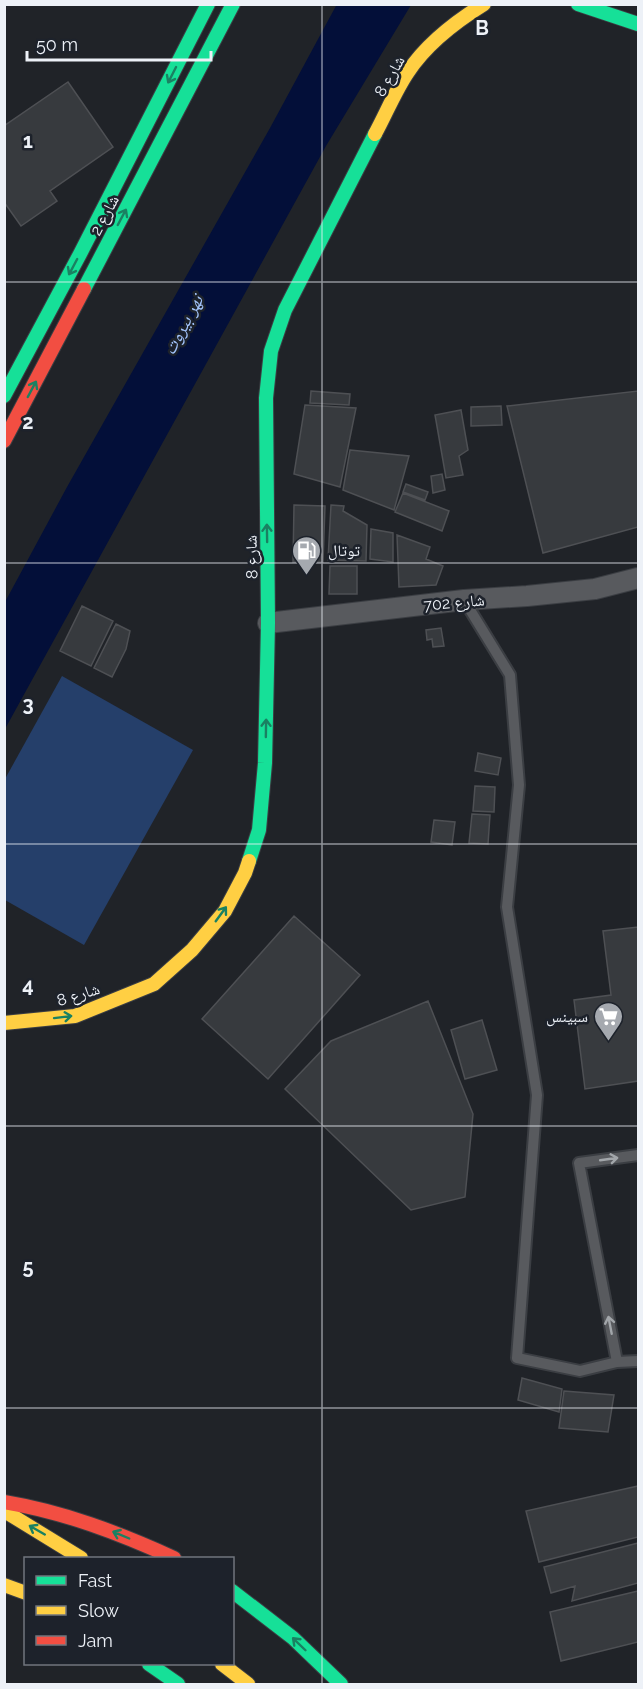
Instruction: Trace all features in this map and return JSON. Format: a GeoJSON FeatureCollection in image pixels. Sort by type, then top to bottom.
{"type":"FeatureCollection","features":[{"type":"Feature","properties":{"kind":"main road","name":"شارع 2"},"geometry":{"type":"LineString","coordinates":[[4,396],[80,254],[208,4]]}},
{"type":"Feature","properties":{"kind":"main road","name":"شارع 2"},"geometry":{"type":"LineString","coordinates":[[4,441],[232,4]]}},
{"type":"Feature","properties":{"kind":"main road","name":"شارع 8"},"geometry":{"type":"LineString","coordinates":[[4,1023],[75,1016],[154,984],[192,950],[225,911],[245,873],[259,830],[265,763],[268,623],[266,398],[271,351],[285,310],[407,73],[431,41],[457,20],[484,4]]}},
{"type":"Feature","properties":{"kind":"main road"},"geometry":{"type":"LineString","coordinates":[[578,4],[639,24]]}},
{"type":"Feature","properties":{"kind":"main road"},"geometry":{"type":"LineString","coordinates":[[4,1502],[57,1513],[114,1532],[172,1557]]}},
{"type":"Feature","properties":{"kind":"main road"},"geometry":{"type":"LineString","coordinates":[[4,1511],[79,1557]]}},
{"type":"Feature","properties":{"kind":"main road"},"geometry":{"type":"LineString","coordinates":[[4,1585],[24,1592]]}},
{"type":"Feature","properties":{"kind":"main road"},"geometry":{"type":"LineString","coordinates":[[234,1593],[293,1638],[341,1684]]}},
{"type":"Feature","properties":{"kind":"main road"},"geometry":{"type":"LineString","coordinates":[[150,1665],[178,1684]]}},
{"type":"Feature","properties":{"kind":"main road"},"geometry":{"type":"LineString","coordinates":[[223,1665],[248,1684]]}},
{"type":"Feature","properties":{"kind":"street","name":"شارع 702"},"geometry":{"type":"LineString","coordinates":[[268,623],[464,600],[595,589],[639,578]]}},
{"type":"Feature","properties":{"kind":"lane"},"geometry":{"type":"LineString","coordinates":[[464,600],[510,675],[519,785],[507,907],[537,1095],[517,1358],[580,1371],[617,1362],[639,1361]]}},
{"type":"Feature","properties":{"kind":"lane"},"geometry":{"type":"LineString","coordinates":[[617,1362],[579,1163],[639,1155]]}},
{"type":"Feature","properties":{"kind":"shaded area"},"geometry":{"type":"Polygon","coordinates":[[[62,676],[193,750],[84,945],[5,900],[5,779],[62,676]]]}},
{"type":"Feature","properties":{"kind":"water","name":"نهر بيروت"},"geometry":{"type":"Polygon","coordinates":[[[337,4],[411,5],[326,146],[5,729],[5,602],[337,4]]]}},
{"type":"Feature","properties":{"kind":"building"},"geometry":{"type":"Polygon","coordinates":[[[68,82],[113,147],[50,191],[57,201],[21,226],[4,202],[4,126],[68,82]]]}},
{"type":"Feature","properties":{"kind":"building"},"geometry":{"type":"Polygon","coordinates":[[[311,391],[350,394],[349,405],[310,403],[311,391]]]}},
{"type":"Feature","properties":{"kind":"building"},"geometry":{"type":"Polygon","coordinates":[[[638,391],[638,527],[543,553],[507,406],[638,391]]]}},
{"type":"Feature","properties":{"kind":"building"},"geometry":{"type":"Polygon","coordinates":[[[305,405],[356,408],[340,487],[294,474],[305,405]]]}},
{"type":"Feature","properties":{"kind":"building"},"geometry":{"type":"Polygon","coordinates":[[[501,406],[502,425],[471,426],[471,407],[501,406]]]}},
{"type":"Feature","properties":{"kind":"building"},"geometry":{"type":"Polygon","coordinates":[[[461,410],[468,450],[459,456],[463,475],[446,478],[435,415],[461,410]]]}},
{"type":"Feature","properties":{"kind":"building"},"geometry":{"type":"Polygon","coordinates":[[[350,450],[409,456],[394,510],[343,490],[350,450]]]}},
{"type":"Feature","properties":{"kind":"building"},"geometry":{"type":"Polygon","coordinates":[[[442,474],[445,490],[433,493],[431,476],[442,474]]]}},
{"type":"Feature","properties":{"kind":"building"},"geometry":{"type":"Polygon","coordinates":[[[406,484],[428,492],[425,500],[403,492],[406,484]]]}},
{"type":"Feature","properties":{"kind":"building"},"geometry":{"type":"Polygon","coordinates":[[[403,493],[449,511],[442,531],[395,512],[403,493]]]}},
{"type":"Feature","properties":{"kind":"building"},"geometry":{"type":"Polygon","coordinates":[[[294,505],[325,506],[323,562],[293,562],[294,505]]]}},
{"type":"Feature","properties":{"kind":"building"},"geometry":{"type":"Polygon","coordinates":[[[331,505],[344,506],[343,511],[367,525],[366,561],[328,560],[331,505]]]}},
{"type":"Feature","properties":{"kind":"building"},"geometry":{"type":"Polygon","coordinates":[[[371,529],[393,533],[393,562],[370,559],[371,529]]]}},
{"type":"Feature","properties":{"kind":"building"},"geometry":{"type":"Polygon","coordinates":[[[397,535],[430,547],[426,559],[443,566],[436,585],[399,587],[397,535]]]}},
{"type":"Feature","properties":{"kind":"building"},"geometry":{"type":"Polygon","coordinates":[[[330,566],[357,566],[357,594],[329,594],[330,566]]]}},
{"type":"Feature","properties":{"kind":"building"},"geometry":{"type":"Polygon","coordinates":[[[82,606],[113,621],[91,666],[60,651],[82,606]]]}},
{"type":"Feature","properties":{"kind":"building"},"geometry":{"type":"Polygon","coordinates":[[[116,624],[130,631],[126,649],[112,677],[94,668],[116,624]]]}},
{"type":"Feature","properties":{"kind":"building"},"geometry":{"type":"Polygon","coordinates":[[[441,628],[444,646],[433,647],[432,639],[427,640],[426,630],[441,628]]]}},
{"type":"Feature","properties":{"kind":"building"},"geometry":{"type":"Polygon","coordinates":[[[478,753],[501,758],[498,775],[475,771],[478,753]]]}},
{"type":"Feature","properties":{"kind":"building"},"geometry":{"type":"Polygon","coordinates":[[[475,786],[495,787],[494,812],[473,811],[475,786]]]}},
{"type":"Feature","properties":{"kind":"building"},"geometry":{"type":"Polygon","coordinates":[[[472,814],[490,815],[488,844],[469,843],[472,814]]]}},
{"type":"Feature","properties":{"kind":"building"},"geometry":{"type":"Polygon","coordinates":[[[434,820],[455,822],[452,845],[431,842],[434,820]]]}},
{"type":"Feature","properties":{"kind":"building"},"geometry":{"type":"Polygon","coordinates":[[[294,916],[360,975],[268,1079],[202,1019],[294,916]]]}},
{"type":"Feature","properties":{"kind":"building","name":"سبينس"},"geometry":{"type":"Polygon","coordinates":[[[638,927],[638,1081],[585,1089],[574,1000],[611,995],[603,931],[638,927]]]}},
{"type":"Feature","properties":{"kind":"building"},"geometry":{"type":"Polygon","coordinates":[[[428,1001],[473,1114],[465,1197],[411,1210],[285,1089],[331,1041],[428,1001]]]}},
{"type":"Feature","properties":{"kind":"building"},"geometry":{"type":"Polygon","coordinates":[[[482,1020],[497,1070],[465,1079],[451,1030],[482,1020]]]}},
{"type":"Feature","properties":{"kind":"building"},"geometry":{"type":"Polygon","coordinates":[[[522,1378],[562,1389],[559,1412],[518,1400],[522,1378]]]}},
{"type":"Feature","properties":{"kind":"building"},"geometry":{"type":"Polygon","coordinates":[[[564,1391],[614,1395],[608,1432],[559,1428],[564,1391]]]}},
{"type":"Feature","properties":{"kind":"building"},"geometry":{"type":"Polygon","coordinates":[[[638,1486],[638,1537],[539,1562],[526,1511],[638,1486]]]}},
{"type":"Feature","properties":{"kind":"building"},"geometry":{"type":"Polygon","coordinates":[[[638,1543],[638,1583],[572,1601],[575,1586],[551,1593],[544,1567],[638,1543]]]}},
{"type":"Feature","properties":{"kind":"building"},"geometry":{"type":"Polygon","coordinates":[[[638,1591],[638,1642],[561,1661],[550,1612],[638,1591]]]}},
{"type":"Feature","properties":{"kind":"traffic: fast"},"geometry":{"type":"LineString","coordinates":[[4,396],[80,254],[208,4]]}},
{"type":"Feature","properties":{"kind":"traffic: fast"},"geometry":{"type":"LineString","coordinates":[[84,289],[233,4]]}},
{"type":"Feature","properties":{"kind":"traffic: fast"},"geometry":{"type":"LineString","coordinates":[[578,4],[638,24]]}},
{"type":"Feature","properties":{"kind":"traffic: fast"},"geometry":{"type":"LineString","coordinates":[[249,861],[259,830],[265,763],[268,623],[266,398],[271,351],[285,310],[375,134]]}},
{"type":"Feature","properties":{"kind":"traffic: fast"},"geometry":{"type":"LineString","coordinates":[[234,1593],[293,1638],[341,1684]]}},
{"type":"Feature","properties":{"kind":"traffic: fast"},"geometry":{"type":"LineString","coordinates":[[150,1665],[178,1684]]}},
{"type":"Feature","properties":{"kind":"traffic: slow"},"geometry":{"type":"LineString","coordinates":[[375,134],[399,87],[416,61],[442,34],[484,4]]}},
{"type":"Feature","properties":{"kind":"traffic: slow"},"geometry":{"type":"LineString","coordinates":[[4,1023],[75,1016],[154,984],[192,950],[225,911],[249,861]]}},
{"type":"Feature","properties":{"kind":"traffic: slow"},"geometry":{"type":"LineString","coordinates":[[6,1512],[79,1557]]}},
{"type":"Feature","properties":{"kind":"traffic: slow"},"geometry":{"type":"LineString","coordinates":[[4,1585],[24,1592]]}},
{"type":"Feature","properties":{"kind":"traffic: slow"},"geometry":{"type":"LineString","coordinates":[[223,1665],[248,1684]]}},
{"type":"Feature","properties":{"kind":"traffic: jam"},"geometry":{"type":"LineString","coordinates":[[4,441],[84,289]]}},
{"type":"Feature","properties":{"kind":"traffic: jam"},"geometry":{"type":"LineString","coordinates":[[4,1502],[48,1511],[91,1524],[172,1557]]}},
{"type":"Feature","properties":{"kind":"place","name":"توتال"},"geometry":{"type":"Point","coordinates":[307,576]}},
{"type":"Feature","properties":{"kind":"place","name":"سبينس"},"geometry":{"type":"Point","coordinates":[609,1042]}}]}
